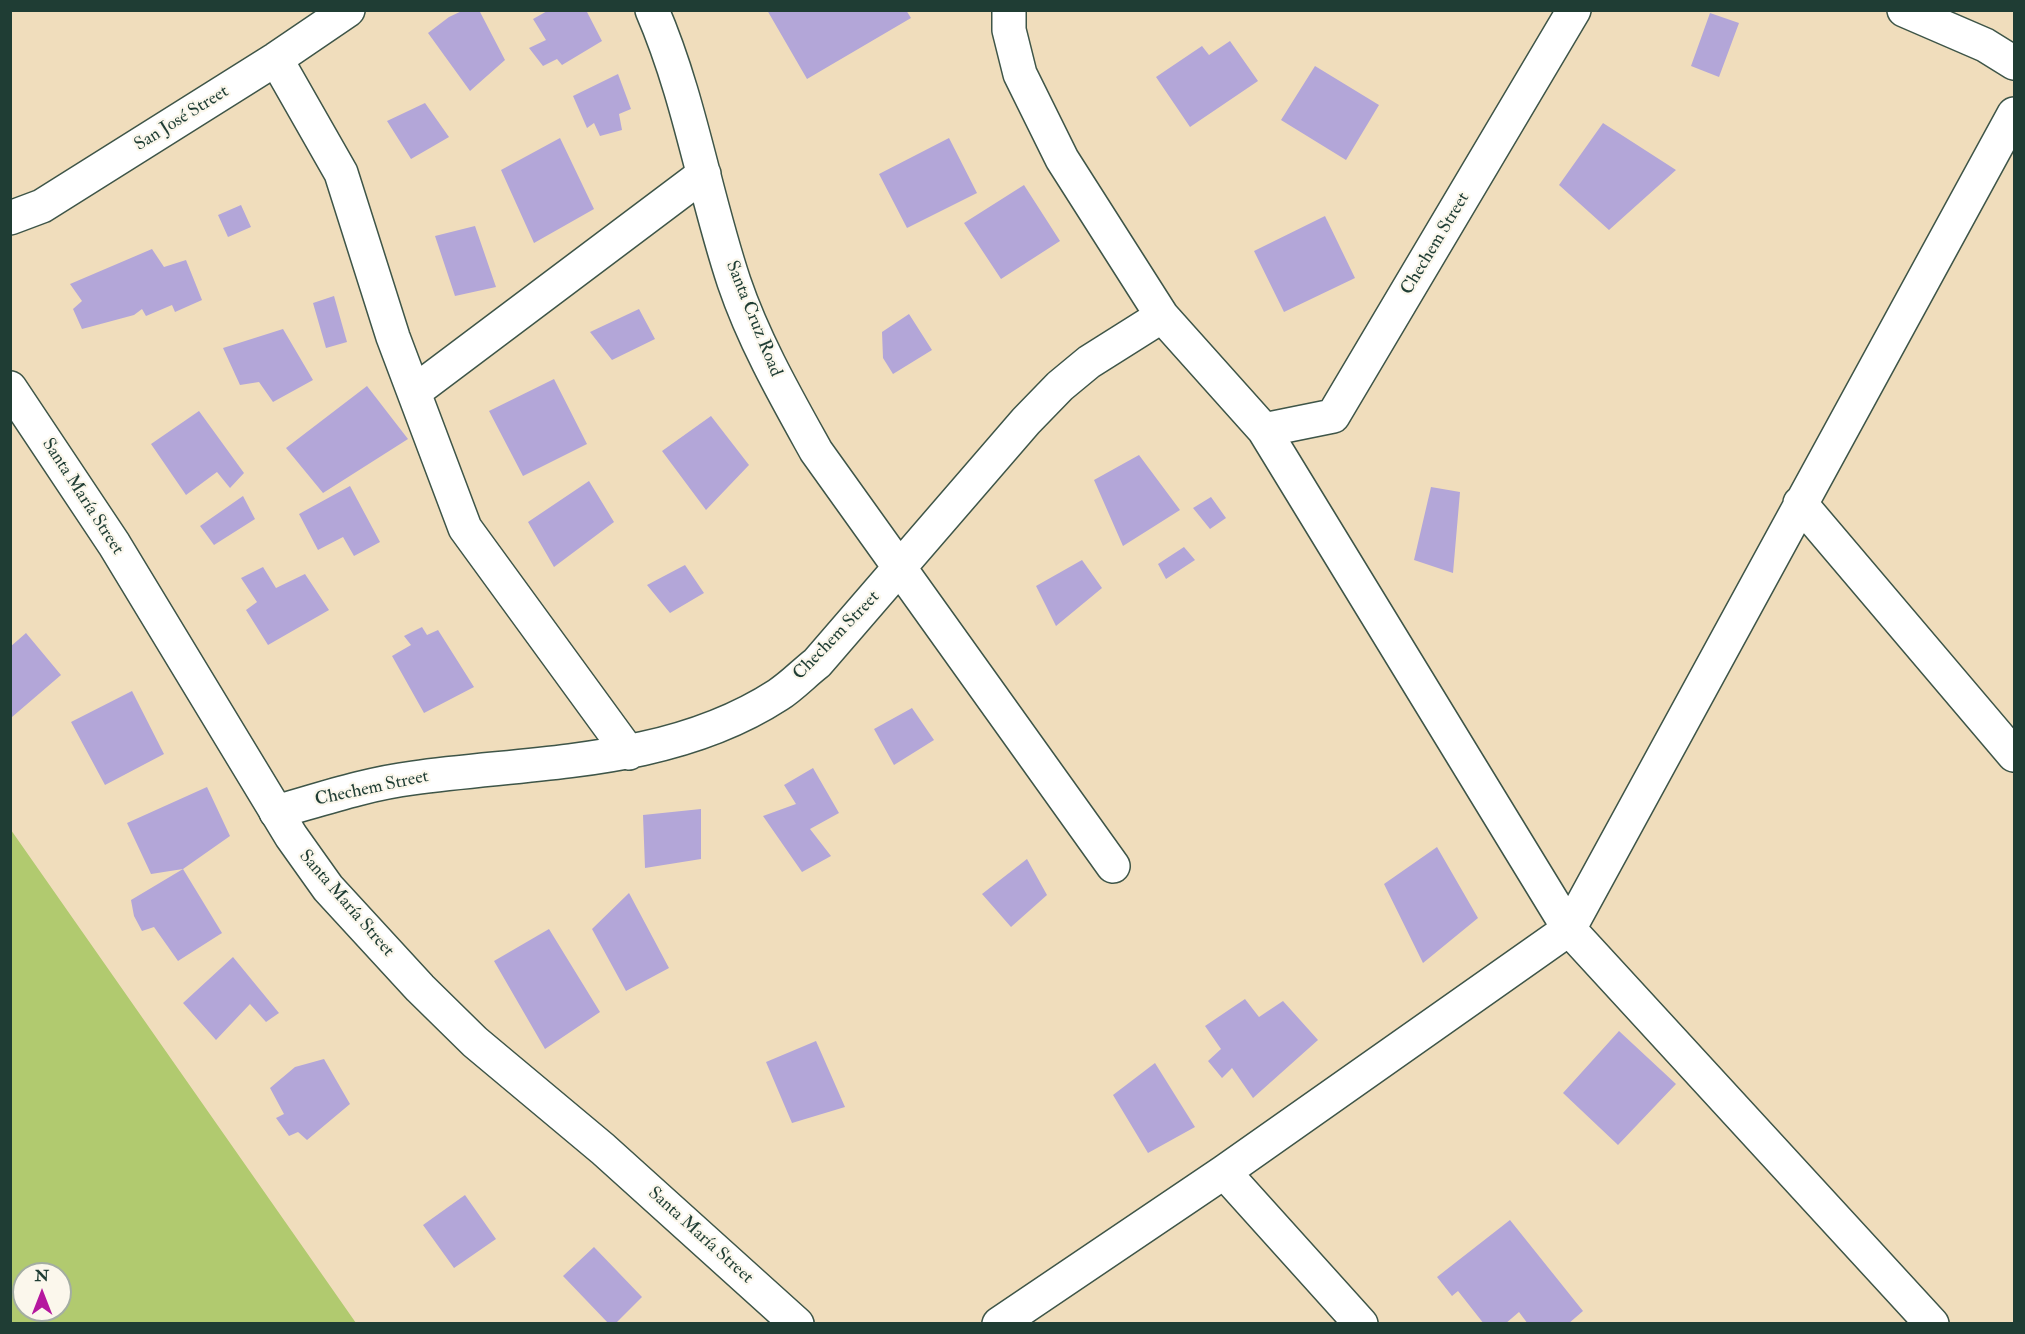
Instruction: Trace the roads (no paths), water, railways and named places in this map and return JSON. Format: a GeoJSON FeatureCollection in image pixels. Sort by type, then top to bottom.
{"type":"FeatureCollection","features":[{"type":"Feature","properties":{"kind":"street","name":"San José Street"},"geometry":{"type":"LineString","coordinates":[[10,218],[42,206],[276,59],[348,10]]}},
{"type":"Feature","properties":{"kind":"street","name":"Santa Cruz Road"},"geometry":{"type":"LineString","coordinates":[[652,10],[680,84],[735,283],[789,402],[816,451],[902,567],[1113,866]]}},
{"type":"Feature","properties":{"kind":"street"},"geometry":{"type":"LineString","coordinates":[[1009,10],[1009,30],[1020,74],[1057,148],[1162,316],[1264,430],[1569,929],[1932,1323]]}},
{"type":"Feature","properties":{"kind":"street","name":"Chechem Street"},"geometry":{"type":"LineString","coordinates":[[1264,430],[1333,416],[1574,10]]}},
{"type":"Feature","properties":{"kind":"street"},"geometry":{"type":"LineString","coordinates":[[1904,10],[1985,45],[2014,63]]}},
{"type":"Feature","properties":{"kind":"street"},"geometry":{"type":"LineString","coordinates":[[276,59],[341,173],[393,337],[465,528],[629,753]]}},
{"type":"Feature","properties":{"kind":"street"},"geometry":{"type":"LineString","coordinates":[[999,1323],[1224,1172],[1569,929],[2014,114]]}},
{"type":"Feature","properties":{"kind":"street"},"geometry":{"type":"LineString","coordinates":[[414,392],[704,174]]}},
{"type":"Feature","properties":{"kind":"street","name":"Chechem Street"},"geometry":{"type":"LineString","coordinates":[[276,812],[360,788],[411,778],[629,753],[677,740],[733,720],[780,694],[816,663],[902,567],[1026,421],[1060,386],[1089,362],[1162,316]]}},
{"type":"Feature","properties":{"kind":"street","name":"Santa María Street"},"geometry":{"type":"LineString","coordinates":[[10,388],[114,544],[276,812],[309,865],[328,888],[459,1027],[603,1149],[797,1323]]}},
{"type":"Feature","properties":{"kind":"street"},"geometry":{"type":"LineString","coordinates":[[1800,503],[2014,755]]}},
{"type":"Feature","properties":{"kind":"street"},"geometry":{"type":"LineString","coordinates":[[1224,1172],[1361,1323]]}}]}
